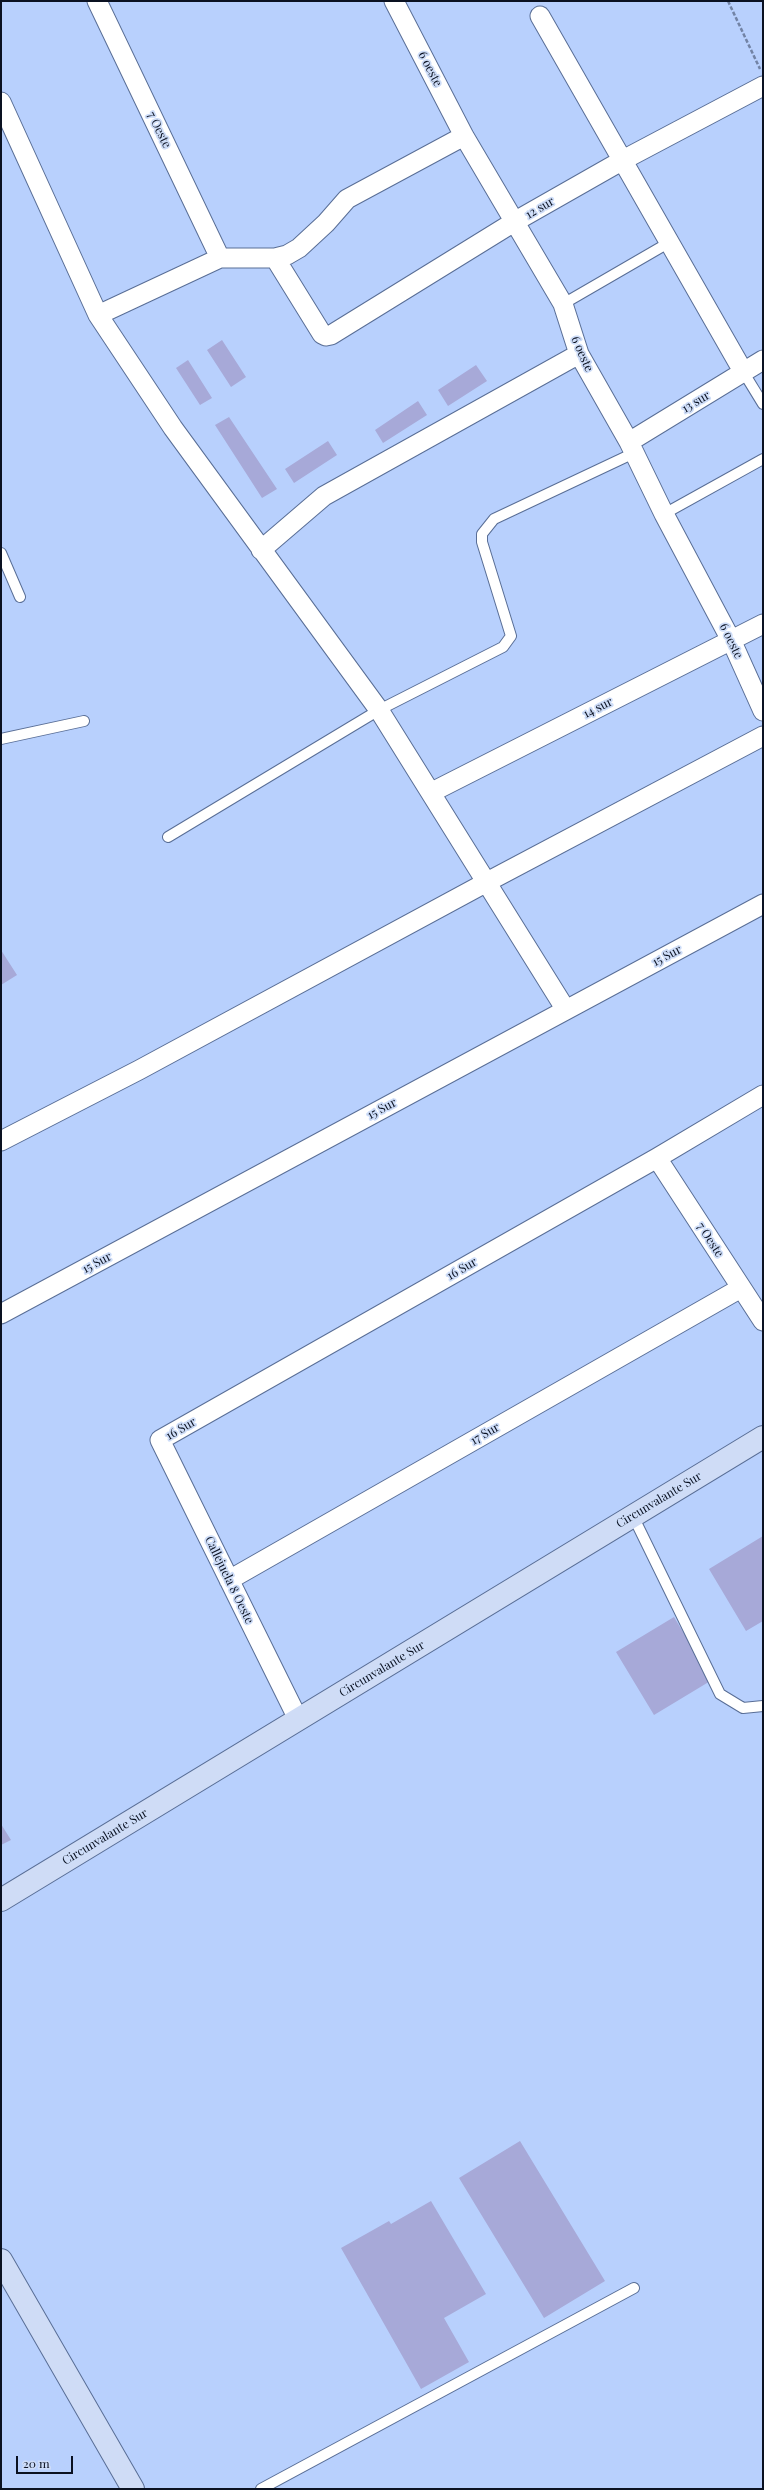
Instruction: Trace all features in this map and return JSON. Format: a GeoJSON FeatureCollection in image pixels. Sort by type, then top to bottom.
{"type":"FeatureCollection","features":[{"type":"Feature","properties":{"kind":"main road","name":"Circunvalante Sur"},"geometry":{"type":"LineString","coordinates":[[1,1900],[763,1437]]}},
{"type":"Feature","properties":{"kind":"main road"},"geometry":{"type":"LineString","coordinates":[[3,2268],[132,2489]]}},
{"type":"Feature","properties":{"kind":"street","name":"6 oeste"},"geometry":{"type":"LineString","coordinates":[[394,1],[464,136],[563,304],[580,354],[631,448],[664,514],[732,642],[763,711]]}},
{"type":"Feature","properties":{"kind":"street","name":"7 Oeste"},"geometry":{"type":"LineString","coordinates":[[100,2],[220,258]]}},
{"type":"Feature","properties":{"kind":"street"},"geometry":{"type":"LineString","coordinates":[[540,16],[744,373]]}},
{"type":"Feature","properties":{"kind":"street","name":"12 sur"},"geometry":{"type":"LineString","coordinates":[[275,258],[322,334],[326,336],[331,335],[514,222],[762,78]]}},
{"type":"Feature","properties":{"kind":"street"},"geometry":{"type":"LineString","coordinates":[[2,106],[98,315],[173,428],[260,550],[379,710],[432,792],[566,1010]]}},
{"type":"Feature","properties":{"kind":"street"},"geometry":{"type":"LineString","coordinates":[[98,315],[220,258],[275,258],[287,255],[299,248],[347,199],[464,136]]}},
{"type":"Feature","properties":{"kind":"street"},"geometry":{"type":"LineString","coordinates":[[260,550],[324,496],[580,354]]}},
{"type":"Feature","properties":{"kind":"street","name":"13 sur"},"geometry":{"type":"LineString","coordinates":[[631,448],[763,360]]}},
{"type":"Feature","properties":{"kind":"street","name":"14 sur"},"geometry":{"type":"LineString","coordinates":[[432,792],[732,642],[763,624]]}},
{"type":"Feature","properties":{"kind":"street"},"geometry":{"type":"LineString","coordinates":[[1,1140],[139,1070],[487,882],[763,736]]}},
{"type":"Feature","properties":{"kind":"street","name":"15 Sur"},"geometry":{"type":"LineString","coordinates":[[1,1314],[763,904]]}},
{"type":"Feature","properties":{"kind":"street","name":"16 Sur"},"geometry":{"type":"LineString","coordinates":[[160,1440],[657,1158],[763,1095]]}},
{"type":"Feature","properties":{"kind":"street","name":"7 Oeste"},"geometry":{"type":"LineString","coordinates":[[657,1158],[763,1321]]}},
{"type":"Feature","properties":{"kind":"street","name":"17 Sur"},"geometry":{"type":"LineString","coordinates":[[229,1580],[741,1288]]}},
{"type":"Feature","properties":{"kind":"street","name":"Callejuela 8 Oeste"},"geometry":{"type":"LineString","coordinates":[[160,1440],[298,1719]]}},
{"type":"Feature","properties":{"kind":"lane"},"geometry":{"type":"LineString","coordinates":[[563,304],[670,242]]}},
{"type":"Feature","properties":{"kind":"lane"},"geometry":{"type":"LineString","coordinates":[[744,373],[763,404]]}},
{"type":"Feature","properties":{"kind":"lane"},"geometry":{"type":"LineString","coordinates":[[168,837],[379,710],[503,647],[511,636],[482,542],[482,534],[494,519],[631,448]]}},
{"type":"Feature","properties":{"kind":"lane"},"geometry":{"type":"LineString","coordinates":[[664,514],[763,459]]}},
{"type":"Feature","properties":{"kind":"lane"},"geometry":{"type":"LineString","coordinates":[[1,553],[20,597]]}},
{"type":"Feature","properties":{"kind":"lane"},"geometry":{"type":"LineString","coordinates":[[1,739],[84,721]]}},
{"type":"Feature","properties":{"kind":"lane"},"geometry":{"type":"LineString","coordinates":[[633,1516],[720,1694],[743,1708],[763,1706]]}},
{"type":"Feature","properties":{"kind":"lane"},"geometry":{"type":"LineString","coordinates":[[261,2489],[634,2288]]}},
{"type":"Feature","properties":{"kind":"path"},"geometry":{"type":"LineString","coordinates":[[728,1],[762,78]]}},
{"type":"Feature","properties":{"kind":"building"},"geometry":{"type":"Polygon","coordinates":[[[222,340],[246,377],[231,387],[207,350],[222,340]]]}},
{"type":"Feature","properties":{"kind":"building"},"geometry":{"type":"Polygon","coordinates":[[[188,360],[212,398],[200,405],[176,368],[188,360]]]}},
{"type":"Feature","properties":{"kind":"building"},"geometry":{"type":"Polygon","coordinates":[[[476,365],[487,381],[448,406],[438,390],[476,365]]]}},
{"type":"Feature","properties":{"kind":"building"},"geometry":{"type":"Polygon","coordinates":[[[418,401],[427,415],[383,443],[375,430],[418,401]]]}},
{"type":"Feature","properties":{"kind":"building"},"geometry":{"type":"Polygon","coordinates":[[[229,417],[277,489],[262,498],[215,425],[229,417]]]}},
{"type":"Feature","properties":{"kind":"building"},"geometry":{"type":"Polygon","coordinates":[[[328,441],[337,455],[294,483],[285,469],[328,441]]]}},
{"type":"Feature","properties":{"kind":"building"},"geometry":{"type":"Polygon","coordinates":[[[1,950],[17,975],[1,985],[1,950]]]}},
{"type":"Feature","properties":{"kind":"building"},"geometry":{"type":"Polygon","coordinates":[[[763,1536],[763,1621],[746,1631],[709,1569],[763,1536]]]}},
{"type":"Feature","properties":{"kind":"building"},"geometry":{"type":"Polygon","coordinates":[[[674,1617],[712,1680],[654,1715],[616,1652],[674,1617]]]}},
{"type":"Feature","properties":{"kind":"building"},"geometry":{"type":"Polygon","coordinates":[[[1,1824],[11,1840],[1,1845],[1,1824]]]}},
{"type":"Feature","properties":{"kind":"building"},"geometry":{"type":"Polygon","coordinates":[[[520,2141],[605,2281],[544,2318],[459,2178],[520,2141]]]}},
{"type":"Feature","properties":{"kind":"building"},"geometry":{"type":"Polygon","coordinates":[[[431,2201],[486,2294],[444,2318],[469,2362],[421,2389],[341,2248],[389,2221],[391,2224],[431,2201]]]}}]}
